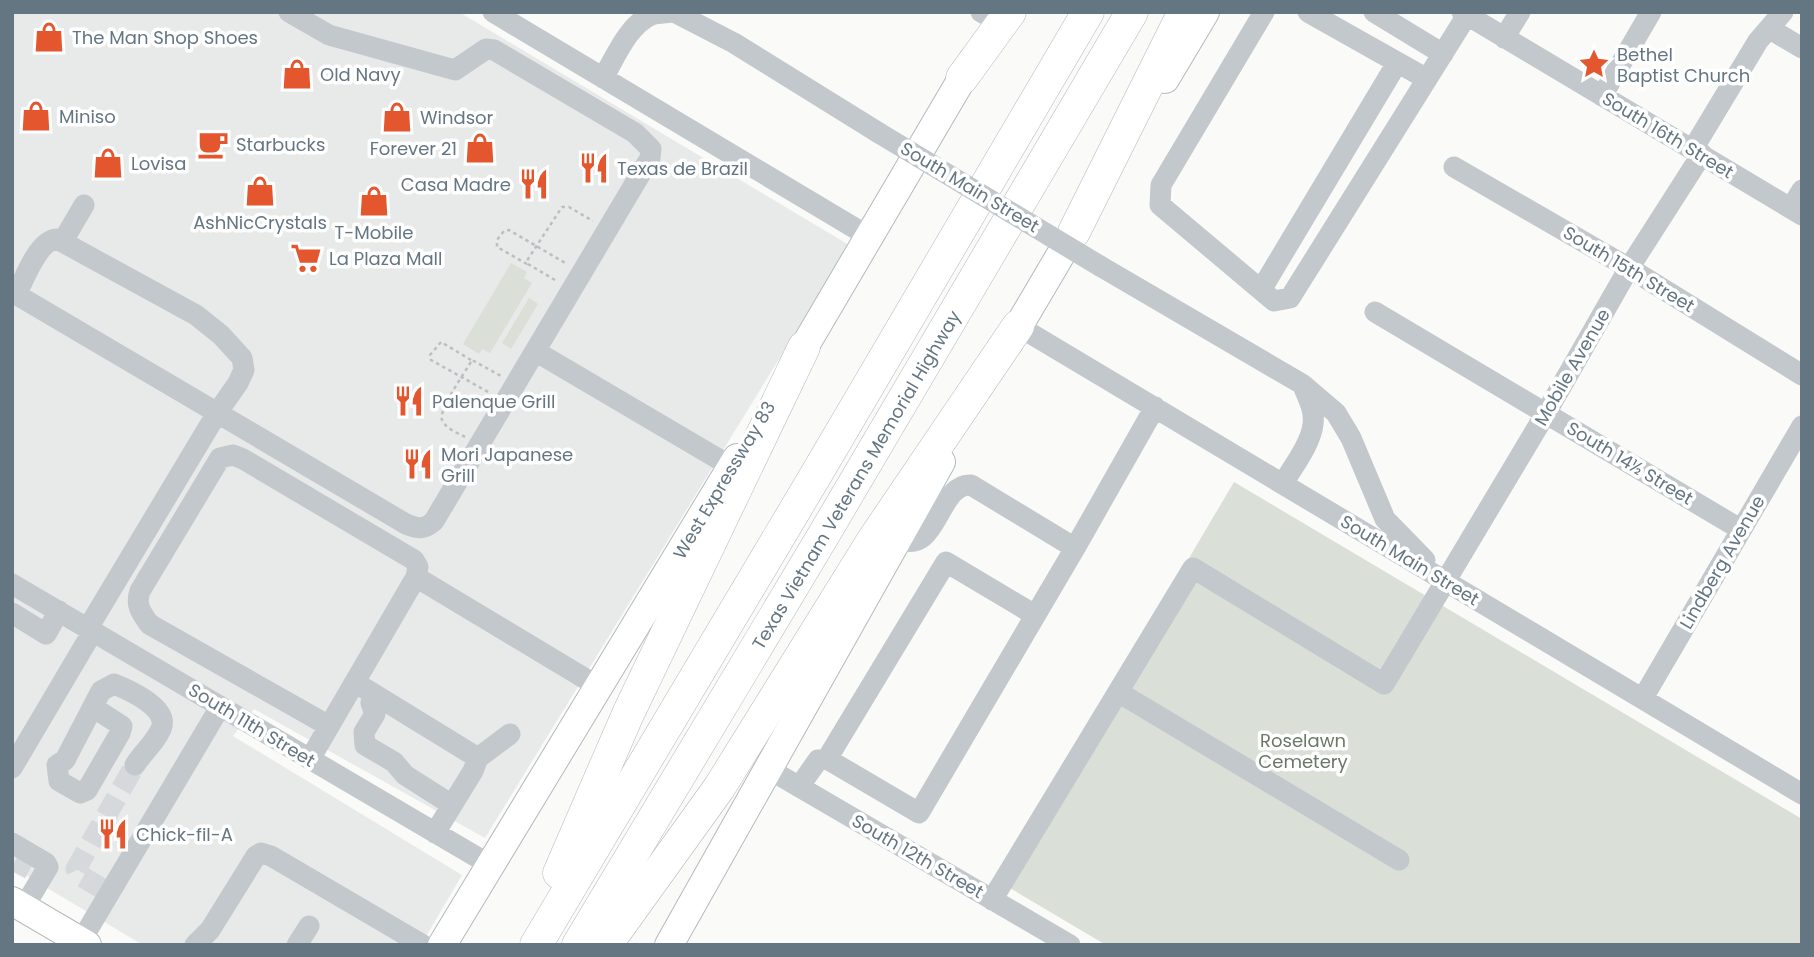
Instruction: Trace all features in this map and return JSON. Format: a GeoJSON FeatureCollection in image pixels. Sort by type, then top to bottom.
{"type":"FeatureCollection","features":[{"type":"Feature","properties":{"kind":"highway","name":"Texas Vietnam Veterans Memorial Highway"},"geometry":{"type":"LineString","coordinates":[[536,945],[1088,12]]}},
{"type":"Feature","properties":{"kind":"highway","name":"Texas Vietnam Veterans Memorial Highway"},"geometry":{"type":"LineString","coordinates":[[578,945],[1132,12]]}},
{"type":"Feature","properties":{"kind":"highway"},"geometry":{"type":"LineString","coordinates":[[1074,232],[1184,12]]}},
{"type":"Feature","properties":{"kind":"highway"},"geometry":{"type":"LineString","coordinates":[[962,78],[997,14]]}},
{"type":"Feature","properties":{"kind":"highway"},"geometry":{"type":"LineString","coordinates":[[606,945],[719,788],[873,540],[1018,326]]}},
{"type":"Feature","properties":{"kind":"highway"},"geometry":{"type":"LineString","coordinates":[[528,945],[628,714],[804,347]]}},
{"type":"Feature","properties":{"kind":"main road"},"geometry":{"type":"LineString","coordinates":[[668,945],[1018,326],[1205,12]]}},
{"type":"Feature","properties":{"kind":"main road","name":"West Expressway 83"},"geometry":{"type":"LineString","coordinates":[[442,945],[804,347],[962,78]]}},
{"type":"Feature","properties":{"kind":"main road"},"geometry":{"type":"LineString","coordinates":[[20,869],[84,943]]}},
{"type":"Feature","properties":{"kind":"street"},"geometry":{"type":"LineString","coordinates":[[12,768],[22,737],[91,629],[217,414],[238,383],[244,370],[242,358],[221,335],[196,315],[63,241],[50,239],[42,246],[14,293],[217,414],[416,528],[426,528],[434,522],[650,158],[651,149],[635,133],[494,50],[486,49],[455,70],[329,35],[289,12]]}},
{"type":"Feature","properties":{"kind":"street"},"geometry":{"type":"LineString","coordinates":[[493,12],[867,236]]}},
{"type":"Feature","properties":{"kind":"street","name":"South Main Street"},"geometry":{"type":"LineString","coordinates":[[603,78],[625,41],[637,26],[651,15],[674,12],[734,43],[1101,266],[1302,384],[1336,413],[1352,438],[1385,519],[1446,582]]}},
{"type":"Feature","properties":{"kind":"street"},"geometry":{"type":"LineString","coordinates":[[1264,12],[1161,185],[1160,205],[1274,300],[1290,298],[1443,54],[1464,14]]}},
{"type":"Feature","properties":{"kind":"street"},"geometry":{"type":"LineString","coordinates":[[1308,12],[1426,79]]}},
{"type":"Feature","properties":{"kind":"street"},"geometry":{"type":"LineString","coordinates":[[1374,12],[1443,54]]}},
{"type":"Feature","properties":{"kind":"street"},"geometry":{"type":"LineString","coordinates":[[1504,38],[1520,12]]}},
{"type":"Feature","properties":{"kind":"street"},"geometry":{"type":"LineString","coordinates":[[1602,96],[1651,12]]}},
{"type":"Feature","properties":{"kind":"street","name":"South 16th Street"},"geometry":{"type":"LineString","coordinates":[[1464,14],[1698,151],[1798,204]]}},
{"type":"Feature","properties":{"kind":"street"},"geometry":{"type":"LineString","coordinates":[[1776,21],[1802,48]]}},
{"type":"Feature","properties":{"kind":"street","name":"Mobile Avenue"},"geometry":{"type":"LineString","coordinates":[[1118,692],[1193,568],[1384,684],[1546,413],[1698,151],[1758,41],[1776,21]]}},
{"type":"Feature","properties":{"kind":"street"},"geometry":{"type":"LineString","coordinates":[[1261,290],[1397,62]]}},
{"type":"Feature","properties":{"kind":"street","name":"South 15th Street"},"geometry":{"type":"LineString","coordinates":[[1454,167],[1629,268],[1802,375]]}},
{"type":"Feature","properties":{"kind":"street"},"geometry":{"type":"LineString","coordinates":[[63,241],[84,205]]}},
{"type":"Feature","properties":{"kind":"street","name":"South 14½ Street"},"geometry":{"type":"LineString","coordinates":[[1375,312],[1740,529]]}},
{"type":"Feature","properties":{"kind":"street","name":"South Main Street"},"geometry":{"type":"LineString","coordinates":[[1018,326],[1802,794]]}},
{"type":"Feature","properties":{"kind":"street"},"geometry":{"type":"LineString","coordinates":[[539,345],[735,461]]}},
{"type":"Feature","properties":{"kind":"street"},"geometry":{"type":"LineString","coordinates":[[1283,484],[1308,439],[1313,424],[1312,407],[1302,384]]}},
{"type":"Feature","properties":{"kind":"street"},"geometry":{"type":"LineString","coordinates":[[895,843],[906,824],[919,813],[1155,407]]}},
{"type":"Feature","properties":{"kind":"street","name":"Lindberg Avenue"},"geometry":{"type":"LineString","coordinates":[[1643,698],[1802,426]]}},
{"type":"Feature","properties":{"kind":"street"},"geometry":{"type":"LineString","coordinates":[[310,760],[416,577],[418,567],[414,560],[243,459],[233,455],[220,458],[140,591],[136,600],[139,609],[149,624],[329,726]]}},
{"type":"Feature","properties":{"kind":"street"},"geometry":{"type":"LineString","coordinates":[[898,538],[917,542],[931,528],[954,490],[962,485],[971,485],[1075,548]]}},
{"type":"Feature","properties":{"kind":"street"},"geometry":{"type":"LineString","coordinates":[[827,759],[946,562],[1035,615]]}},
{"type":"Feature","properties":{"kind":"street"},"geometry":{"type":"LineString","coordinates":[[416,577],[599,687]]}},
{"type":"Feature","properties":{"kind":"street","name":"South 11th Street"},"geometry":{"type":"LineString","coordinates":[[12,584],[492,866]]}},
{"type":"Feature","properties":{"kind":"street"},"geometry":{"type":"LineString","coordinates":[[12,613],[46,634],[59,611]]}},
{"type":"Feature","properties":{"kind":"street"},"geometry":{"type":"LineString","coordinates":[[131,654],[149,624]]}},
{"type":"Feature","properties":{"kind":"street"},"geometry":{"type":"LineString","coordinates":[[354,682],[373,699],[478,758]]}},
{"type":"Feature","properties":{"kind":"street"},"geometry":{"type":"LineString","coordinates":[[57,765],[65,760],[101,691],[114,684],[157,708],[163,716],[163,727],[135,765]]}},
{"type":"Feature","properties":{"kind":"street"},"geometry":{"type":"LineString","coordinates":[[992,900],[1118,692],[1399,860]]}},
{"type":"Feature","properties":{"kind":"street"},"geometry":{"type":"LineString","coordinates":[[373,699],[355,724],[353,745],[359,754],[389,773],[405,775],[452,805]]}},
{"type":"Feature","properties":{"kind":"street"},"geometry":{"type":"LineString","coordinates":[[84,943],[105,890],[220,707]]}},
{"type":"Feature","properties":{"kind":"street"},"geometry":{"type":"LineString","coordinates":[[22,737],[57,765],[59,780],[80,793],[87,790],[122,726],[94,708]]}},
{"type":"Feature","properties":{"kind":"street"},"geometry":{"type":"LineString","coordinates":[[435,833],[473,771],[478,758],[510,734]]}},
{"type":"Feature","properties":{"kind":"street"},"geometry":{"type":"LineString","coordinates":[[799,787],[818,760],[827,759],[919,813]]}},
{"type":"Feature","properties":{"kind":"street","name":"South 12th Street"},"geometry":{"type":"LineString","coordinates":[[767,768],[1070,945]]}},
{"type":"Feature","properties":{"kind":"street"},"geometry":{"type":"LineString","coordinates":[[195,945],[210,930],[256,856],[261,853],[271,856],[423,945]]}},
{"type":"Feature","properties":{"kind":"street"},"geometry":{"type":"LineString","coordinates":[[297,945],[309,926]]}},
{"type":"Feature","properties":{"kind":"path"},"geometry":{"type":"LineString","coordinates":[[528,264],[528,259],[562,207],[569,207],[608,229]]}},
{"type":"Feature","properties":{"kind":"path"},"geometry":{"type":"LineString","coordinates":[[509,230],[536,247],[577,281],[528,264],[497,247],[497,240],[504,231],[509,230]]}},
{"type":"Feature","properties":{"kind":"path"},"geometry":{"type":"LineString","coordinates":[[441,342],[472,360],[510,393],[462,377],[430,360],[430,355],[441,342]]}},
{"type":"Feature","properties":{"kind":"path"},"geometry":{"type":"LineString","coordinates":[[472,360],[442,413],[442,419],[447,427],[480,444]]}},
{"type":"Feature","properties":{"kind":"shaded area"},"geometry":{"type":"Polygon","coordinates":[[[12,12],[459,12],[849,245],[485,838],[254,709],[233,736],[462,875],[421,945],[143,945],[12,867],[12,12]]]}},
{"type":"Feature","properties":{"kind":"green space"},"geometry":{"type":"Polygon","coordinates":[[[511,263],[527,272],[524,278],[532,283],[490,353],[482,349],[479,354],[463,344],[511,263]]]}},
{"type":"Feature","properties":{"kind":"green space"},"geometry":{"type":"Polygon","coordinates":[[[529,298],[538,304],[511,349],[502,343],[529,298]]]}},
{"type":"Feature","properties":{"kind":"green space","name":"Roselawn Cemetery"},"geometry":{"type":"Polygon","coordinates":[[[1234,482],[1802,819],[1802,945],[1106,945],[998,881],[1234,482]]]}},
{"type":"Feature","properties":{"kind":"tunnel"},"geometry":{"type":"LineString","coordinates":[[101,888],[79,875],[76,869],[135,765]]}},
{"type":"Feature","properties":{"kind":"tunnel"},"geometry":{"type":"LineString","coordinates":[[15,861],[30,869]]}},
{"type":"Feature","properties":{"kind":"place","name":"The Man Shop Shoes"},"geometry":{"type":"Point","coordinates":[49,37]}},
{"type":"Feature","properties":{"kind":"place","name":"Bethel Baptist Church"},"geometry":{"type":"Point","coordinates":[1594,64]}},
{"type":"Feature","properties":{"kind":"place","name":"Old Navy"},"geometry":{"type":"Point","coordinates":[297,74]}},
{"type":"Feature","properties":{"kind":"place","name":"Miniso"},"geometry":{"type":"Point","coordinates":[36,116]}},
{"type":"Feature","properties":{"kind":"place","name":"Windsor"},"geometry":{"type":"Point","coordinates":[397,117]}},
{"type":"Feature","properties":{"kind":"place","name":"Starbucks"},"geometry":{"type":"Point","coordinates":[213,144]}},
{"type":"Feature","properties":{"kind":"place","name":"Forever 21"},"geometry":{"type":"Point","coordinates":[480,148]}},
{"type":"Feature","properties":{"kind":"place","name":"Lovisa"},"geometry":{"type":"Point","coordinates":[108,163]}},
{"type":"Feature","properties":{"kind":"place","name":"Texas de Brazil"},"geometry":{"type":"Point","coordinates":[594,168]}},
{"type":"Feature","properties":{"kind":"place","name":"Casa Madre"},"geometry":{"type":"Point","coordinates":[534,184]}},
{"type":"Feature","properties":{"kind":"place","name":"AshNicCrystals"},"geometry":{"type":"Point","coordinates":[260,191]}},
{"type":"Feature","properties":{"kind":"place","name":"T-Mobile"},"geometry":{"type":"Point","coordinates":[374,201]}},
{"type":"Feature","properties":{"kind":"place","name":"La Plaza Mall"},"geometry":{"type":"Point","coordinates":[306,258]}},
{"type":"Feature","properties":{"kind":"place","name":"Palenque Grill"},"geometry":{"type":"Point","coordinates":[409,401]}},
{"type":"Feature","properties":{"kind":"place","name":"Mori Japanese Grill"},"geometry":{"type":"Point","coordinates":[418,464]}},
{"type":"Feature","properties":{"kind":"place","name":"Chick-fil-A"},"geometry":{"type":"Point","coordinates":[113,834]}}]}
